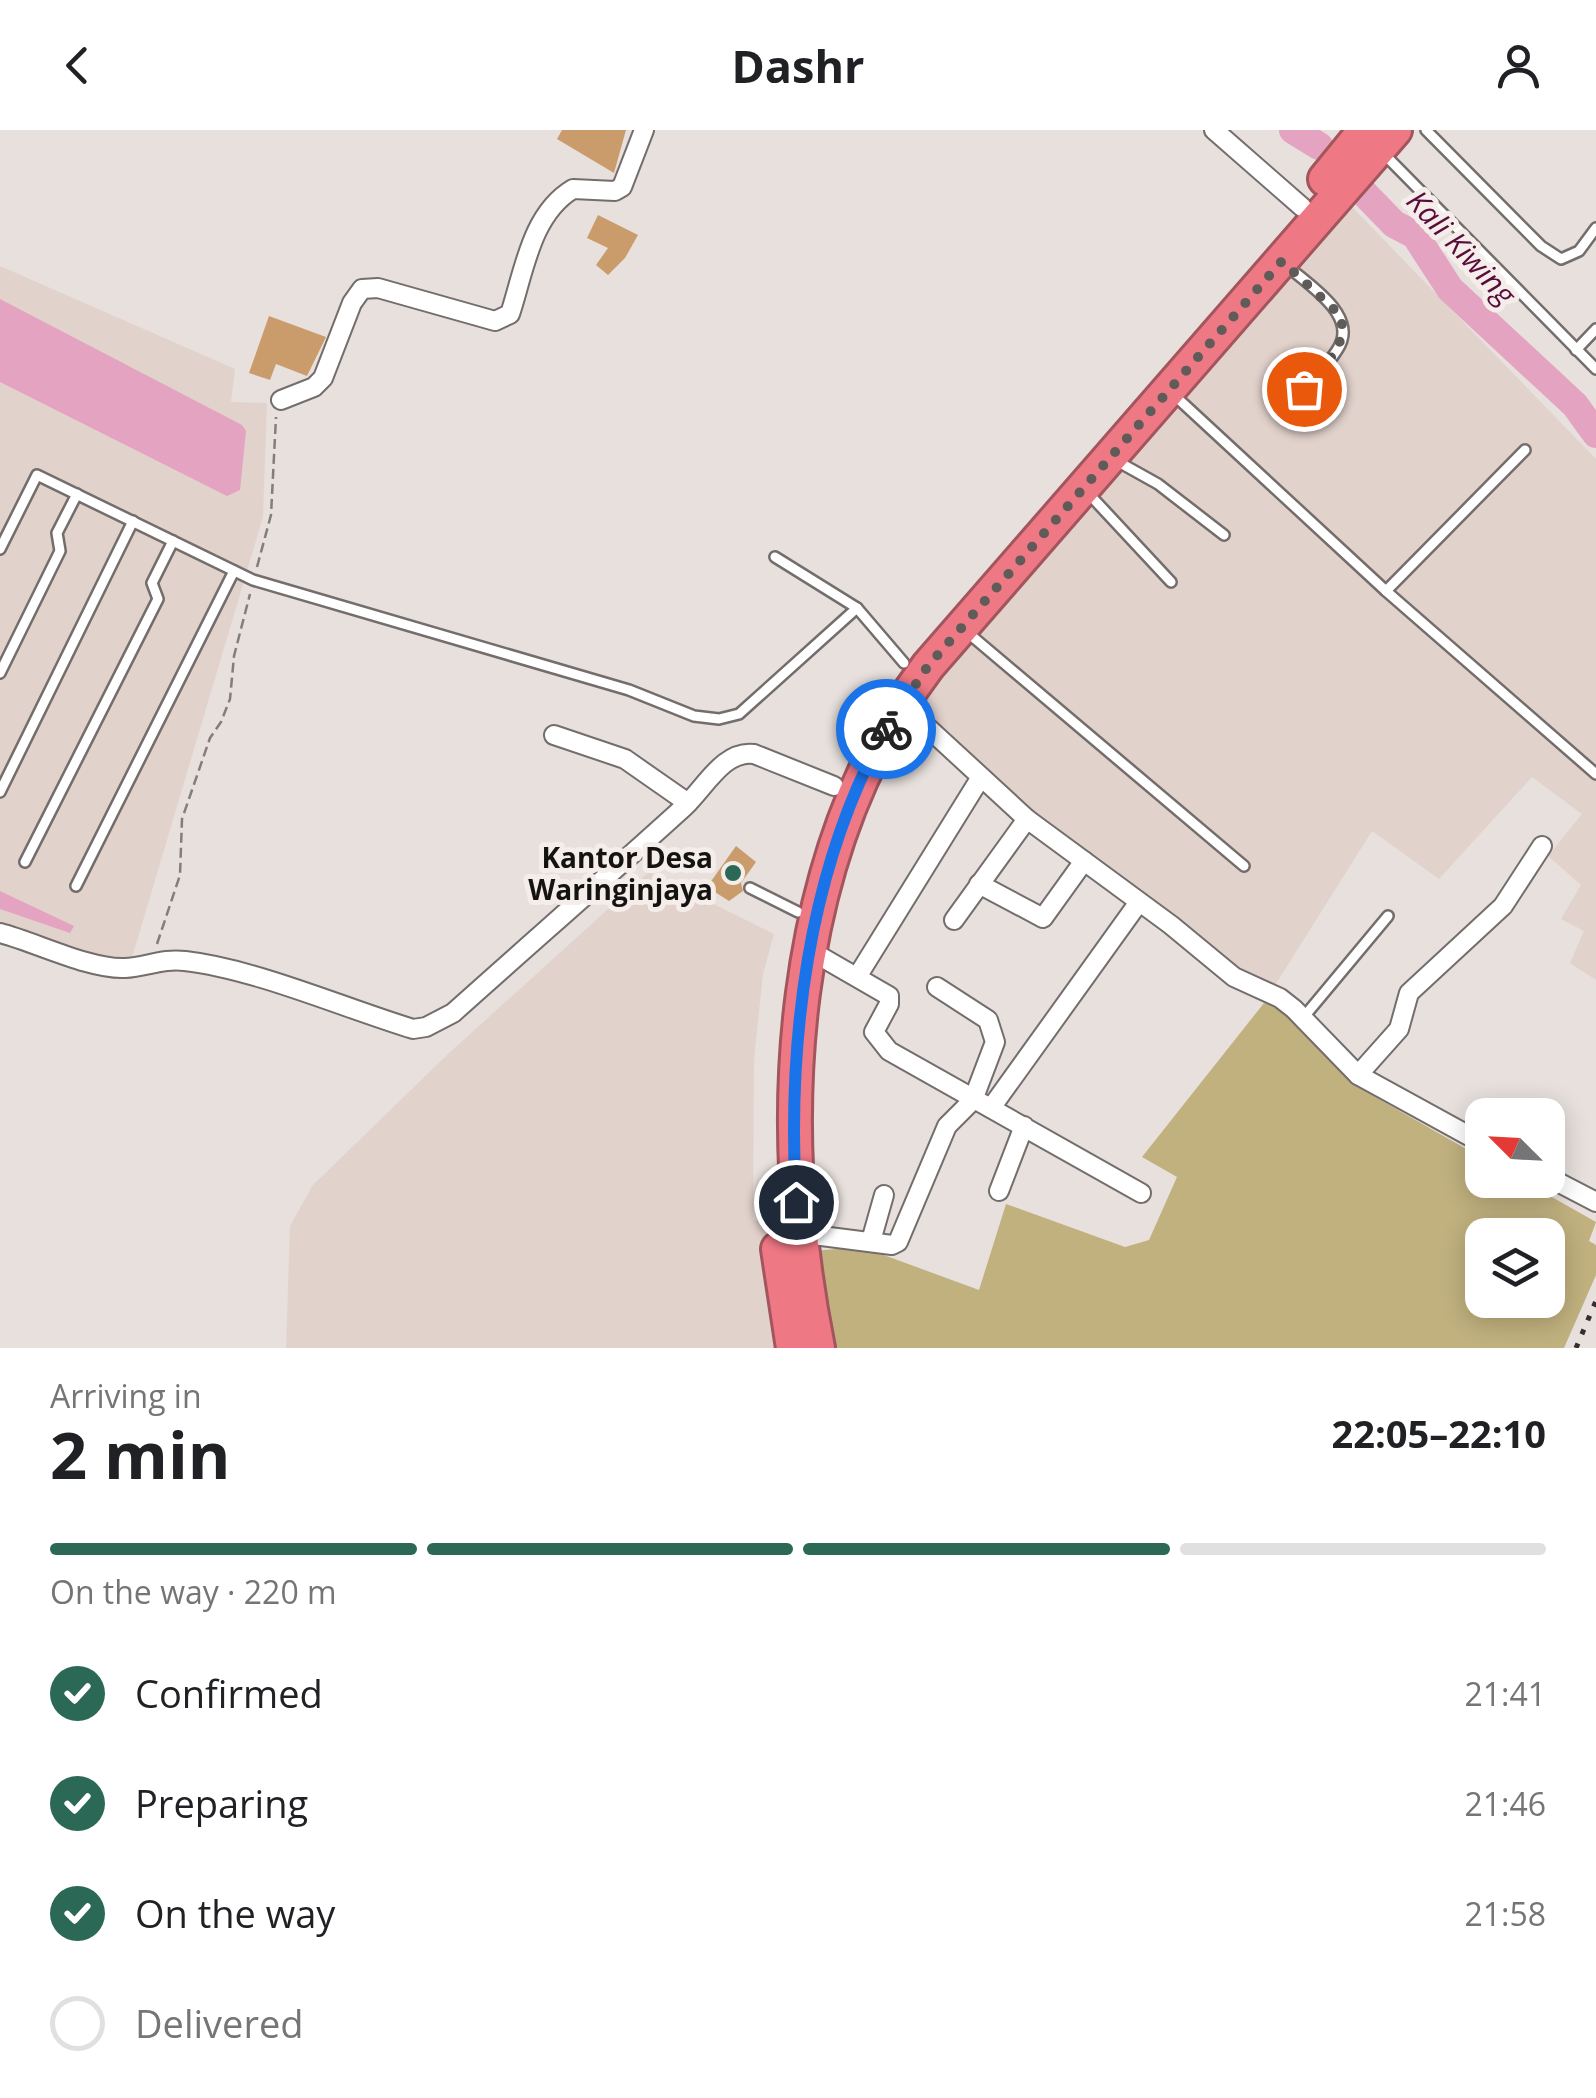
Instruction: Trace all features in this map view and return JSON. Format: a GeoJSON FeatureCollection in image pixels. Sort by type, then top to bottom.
{"type":"FeatureCollection","features":[{"type":"Feature","properties":{"kind":"highway"},"geometry":{"type":"LineString","coordinates":[[806,1347],[793,1141],[811,952],[824,873],[853,793],[900,703],[961,627],[1110,458],[1162,383],[1302,208],[1380,136]]}},
{"type":"Feature","properties":{"kind":"highway"},"geometry":{"type":"LineString","coordinates":[[806,1347],[778,1247],[772,1147],[778,1035],[798,912],[834,786],[880,694],[904,663],[1162,383],[1282,261],[1380,136]]}},
{"type":"Feature","properties":{"kind":"street"},"geometry":{"type":"LineString","coordinates":[[281,400],[314,387],[323,378],[352,303],[362,289],[378,288],[495,321],[504,319],[510,314],[527,252],[542,224],[573,189],[615,191],[622,187],[644,130]]}},
{"type":"Feature","properties":{"kind":"street"},"geometry":{"type":"LineString","coordinates":[[1214,130],[1302,208]]}},
{"type":"Feature","properties":{"kind":"street"},"geometry":{"type":"LineString","coordinates":[[900,703],[1027,819],[1234,977],[1280,998],[1358,1075],[1465,1134]]}},
{"type":"Feature","properties":{"kind":"street"},"geometry":{"type":"LineString","coordinates":[[554,735],[625,759],[688,803]]}},
{"type":"Feature","properties":{"kind":"street"},"geometry":{"type":"LineString","coordinates":[[0,933],[126,968],[152,960],[187,961],[269,982],[413,1029],[426,1028],[453,1013],[688,803],[728,759],[741,752],[834,786]]}},
{"type":"Feature","properties":{"kind":"street"},"geometry":{"type":"LineString","coordinates":[[858,977],[981,777]]}},
{"type":"Feature","properties":{"kind":"street"},"geometry":{"type":"LineString","coordinates":[[954,920],[1027,819]]}},
{"type":"Feature","properties":{"kind":"street"},"geometry":{"type":"LineString","coordinates":[[1358,1075],[1400,1030],[1409,993],[1503,906],[1542,846]]}},
{"type":"Feature","properties":{"kind":"street"},"geometry":{"type":"LineString","coordinates":[[979,884],[1043,918],[1084,861]]}},
{"type":"Feature","properties":{"kind":"street"},"geometry":{"type":"LineString","coordinates":[[992,1108],[1139,902]]}},
{"type":"Feature","properties":{"kind":"street"},"geometry":{"type":"LineString","coordinates":[[811,952],[889,996],[889,1004],[874,1032],[889,1051],[1141,1193]]}},
{"type":"Feature","properties":{"kind":"street"},"geometry":{"type":"LineString","coordinates":[[798,1233],[892,1245],[898,1242],[941,1138],[966,1103],[973,1100],[995,1035],[978,1011],[937,987]]}},
{"type":"Feature","properties":{"kind":"street"},"geometry":{"type":"LineString","coordinates":[[998,1191],[1024,1126]]}},
{"type":"Feature","properties":{"kind":"street"},"geometry":{"type":"LineString","coordinates":[[1565,1186],[1596,1202]]}},
{"type":"Feature","properties":{"kind":"street"},"geometry":{"type":"LineString","coordinates":[[871,1241],[884,1195]]}},
{"type":"Feature","properties":{"kind":"lane"},"geometry":{"type":"LineString","coordinates":[[1426,130],[1541,246],[1561,259],[1579,251],[1596,228]]}},
{"type":"Feature","properties":{"kind":"lane"},"geometry":{"type":"LineString","coordinates":[[1380,136],[1596,369]]}},
{"type":"Feature","properties":{"kind":"lane"},"geometry":{"type":"LineString","coordinates":[[1282,261],[1339,314],[1344,326],[1341,344],[1304,389]]}},
{"type":"Feature","properties":{"kind":"lane"},"geometry":{"type":"LineString","coordinates":[[1576,350],[1596,329]]}},
{"type":"Feature","properties":{"kind":"lane"},"geometry":{"type":"LineString","coordinates":[[1162,383],[1386,591],[1596,774]]}},
{"type":"Feature","properties":{"kind":"lane"},"geometry":{"type":"LineString","coordinates":[[1386,591],[1525,450]]}},
{"type":"Feature","properties":{"kind":"lane"},"geometry":{"type":"LineString","coordinates":[[1110,458],[1158,484],[1224,536]]}},
{"type":"Feature","properties":{"kind":"lane"},"geometry":{"type":"LineString","coordinates":[[0,549],[36,474],[253,580],[629,690],[694,716],[718,719],[739,714],[857,608]]}},
{"type":"Feature","properties":{"kind":"lane"},"geometry":{"type":"LineString","coordinates":[[1083,488],[1171,582]]}},
{"type":"Feature","properties":{"kind":"lane"},"geometry":{"type":"LineString","coordinates":[[0,673],[60,552],[57,533],[77,494]]}},
{"type":"Feature","properties":{"kind":"lane"},"geometry":{"type":"LineString","coordinates":[[0,792],[133,522]]}},
{"type":"Feature","properties":{"kind":"lane"},"geometry":{"type":"LineString","coordinates":[[25,862],[158,599],[152,583],[173,541]]}},
{"type":"Feature","properties":{"kind":"lane"},"geometry":{"type":"LineString","coordinates":[[774,557],[857,608],[904,663]]}},
{"type":"Feature","properties":{"kind":"lane"},"geometry":{"type":"LineString","coordinates":[[76,886],[234,571]]}},
{"type":"Feature","properties":{"kind":"lane"},"geometry":{"type":"LineString","coordinates":[[961,627],[1244,866]]}},
{"type":"Feature","properties":{"kind":"lane"},"geometry":{"type":"LineString","coordinates":[[750,888],[798,912]]}},
{"type":"Feature","properties":{"kind":"lane"},"geometry":{"type":"LineString","coordinates":[[1303,1018],[1388,916]]}},
{"type":"Feature","properties":{"kind":"path"},"geometry":{"type":"LineString","coordinates":[[152,960],[177,888],[182,819],[210,738],[230,699],[234,656],[271,515],[276,412],[281,400]]}},
{"type":"Feature","properties":{"kind":"shaded area"},"geometry":{"type":"Polygon","coordinates":[[[1352,207],[1596,459],[1596,980],[1570,963],[1584,931],[1561,919],[1581,885],[1548,856],[1582,814],[1532,777],[1439,879],[1372,831],[1272,990],[1157,918],[910,715],[1352,207]]]}},
{"type":"Feature","properties":{"kind":"shaded area"},"geometry":{"type":"Polygon","coordinates":[[[0,266],[235,369],[231,402],[267,403],[263,517],[131,961],[117,962],[0,923],[0,266]]]}},
{"type":"Feature","properties":{"kind":"shaded area"},"geometry":{"type":"Polygon","coordinates":[[[0,299],[242,425],[246,431],[240,490],[227,496],[0,382],[0,299]]]}},
{"type":"Feature","properties":{"kind":"shaded area"},"geometry":{"type":"Polygon","coordinates":[[[649,872],[774,934],[763,974],[754,1059],[753,1220],[811,1229],[829,1348],[286,1348],[290,1226],[313,1185],[448,1054],[649,872]]]}},
{"type":"Feature","properties":{"kind":"shaded area"},"geometry":{"type":"Polygon","coordinates":[[[0,891],[74,926],[70,933],[0,909],[0,891]]]}},
{"type":"Feature","properties":{"kind":"shaded area"},"geometry":{"type":"Polygon","coordinates":[[[1264,1003],[1291,1014],[1315,1032],[1335,1055],[1349,1082],[1465,1148],[1465,1198],[1554,1198],[1596,1222],[1589,1241],[1596,1245],[1596,1275],[1564,1348],[829,1348],[811,1251],[862,1247],[979,1290],[1006,1204],[1125,1247],[1149,1240],[1177,1177],[1142,1157],[1264,1003]]]}},
{"type":"Feature","properties":{"kind":"building"},"geometry":{"type":"Polygon","coordinates":[[[562,130],[626,130],[614,173],[557,139],[562,130]]]}},
{"type":"Feature","properties":{"kind":"building"},"geometry":{"type":"Polygon","coordinates":[[[598,215],[638,235],[625,258],[608,275],[596,265],[608,248],[587,238],[598,215]]]}},
{"type":"Feature","properties":{"kind":"building"},"geometry":{"type":"Polygon","coordinates":[[[269,316],[326,337],[307,376],[276,364],[270,380],[249,373],[269,316]]]}},
{"type":"Feature","properties":{"kind":"building","name":"Kantor Desa Waringinjaya"},"geometry":{"type":"Polygon","coordinates":[[[736,846],[756,862],[741,883],[743,891],[729,901],[707,887],[736,846]]]}},
{"type":"Feature","properties":{"kind":"waterway","name":"Kali Kiwing"},"geometry":{"type":"LineString","coordinates":[[1293,130],[1319,146]]}},
{"type":"Feature","properties":{"kind":"waterway","name":"Kali Kiwing"},"geometry":{"type":"LineString","coordinates":[[1362,191],[1394,224],[1415,235],[1450,289],[1575,405],[1596,434]]}},
{"type":"Feature","properties":{"kind":"railway"},"geometry":{"type":"LineString","coordinates":[[1576,1348],[1596,1301]]}},
{"type":"Feature","properties":{"kind":"way so far"},"geometry":{"type":"LineString","coordinates":[[886,729],[928,666],[1282,261],[1339,314],[1344,326],[1341,344],[1304,389]]}},
{"type":"Feature","properties":{"kind":"place","name":"Kantor Desa Waringinjaya"},"geometry":{"type":"Point","coordinates":[733,873]}},
{"type":"Feature","properties":{"kind":"route"},"geometry":{"type":"LineString","coordinates":[[796,1202],[793,1141],[800,1044],[824,873],[853,793],[886,729]]}}]}
